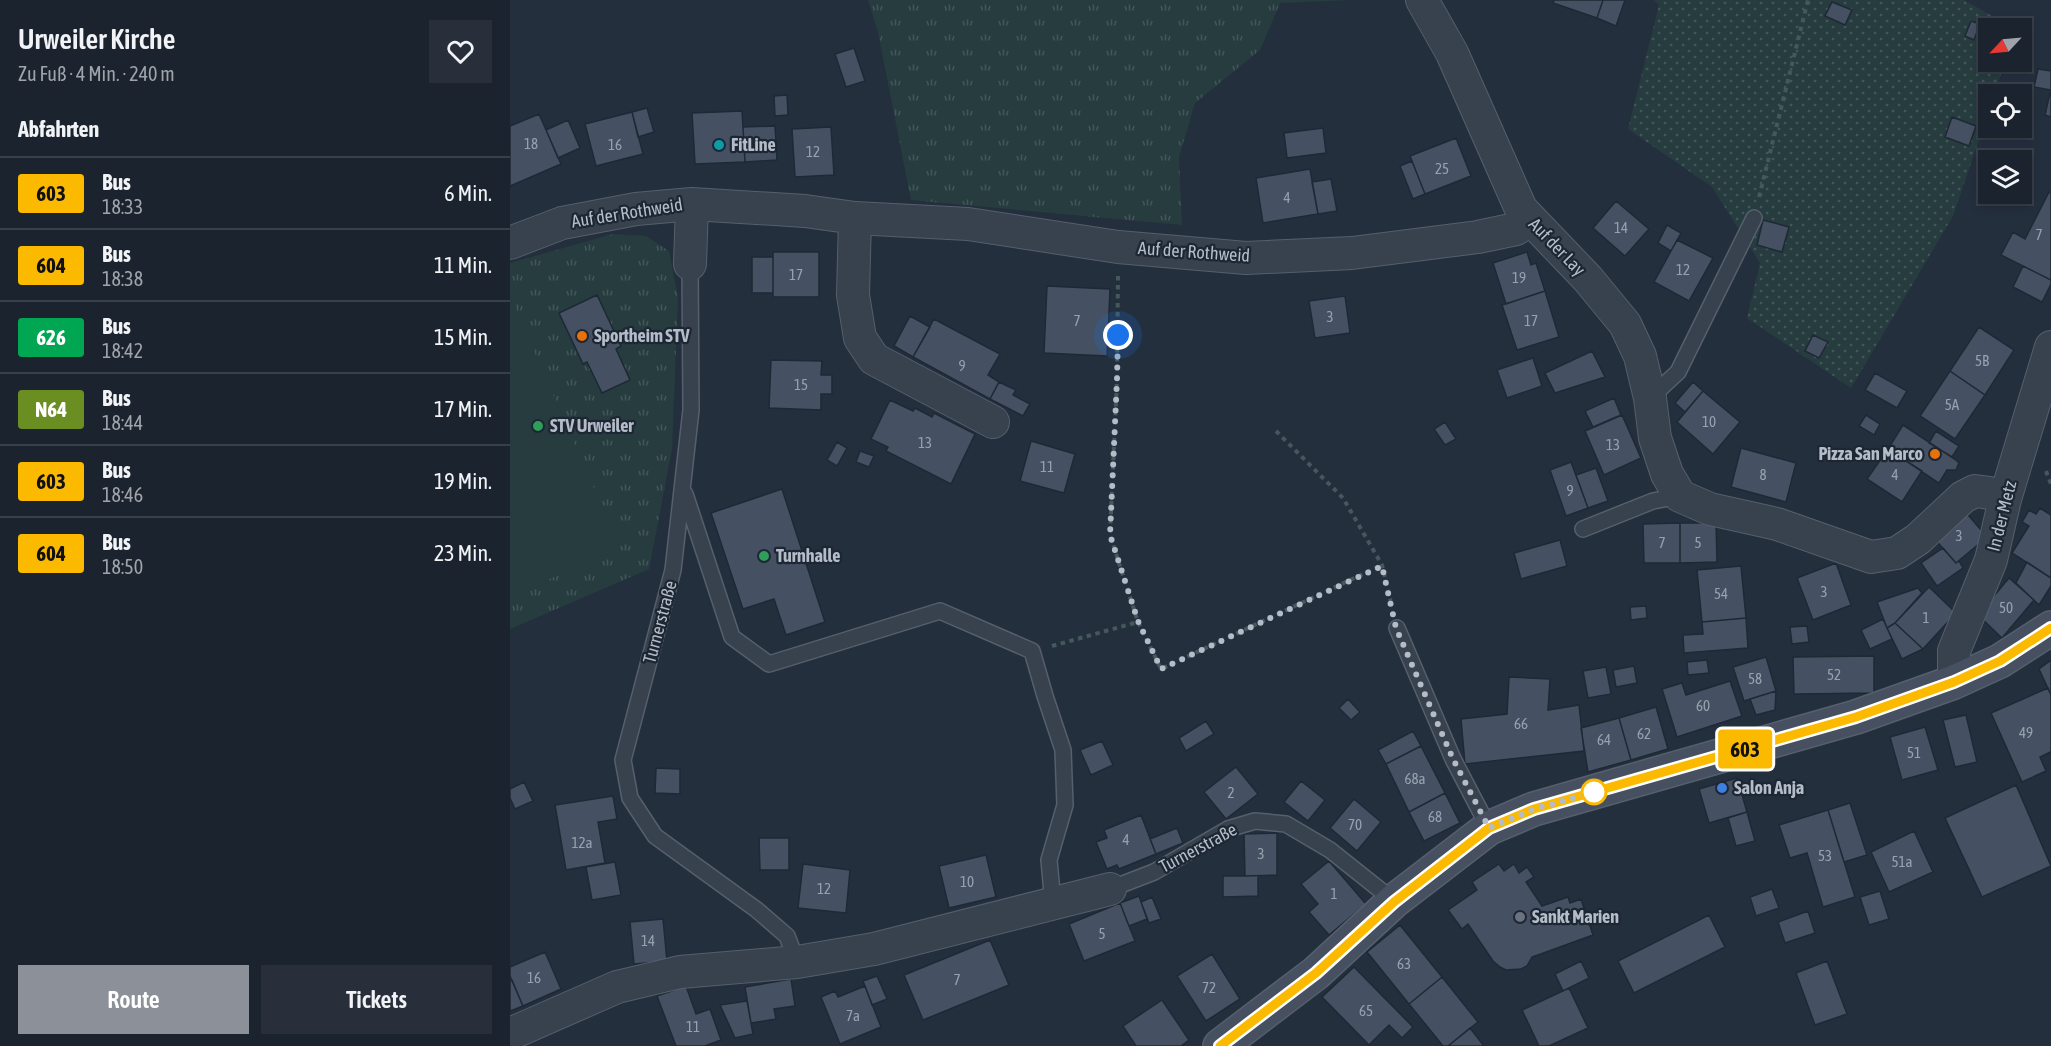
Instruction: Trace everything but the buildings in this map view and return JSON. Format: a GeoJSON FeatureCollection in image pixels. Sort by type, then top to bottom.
{"type":"FeatureCollection","features":[{"type":"Feature","properties":{"kind":"main road"},"geometry":{"type":"LineString","coordinates":[[1220,1046],[1316,973],[1394,902],[1489,828],[1534,809],[1856,717],[1954,682],[2000,661],[2051,628]]}},
{"type":"Feature","properties":{"kind":"street","name":"Auf der Lay"},"geometry":{"type":"LineString","coordinates":[[1422,0],[1452,53],[1521,209],[1588,279],[1625,324],[1640,356],[1650,398],[1655,438],[1667,474],[1680,496]]}},
{"type":"Feature","properties":{"kind":"street","name":"Auf der Rothweid"},"geometry":{"type":"LineString","coordinates":[[510,243],[562,224],[636,209],[692,204],[855,218],[968,224],[1118,247],[1246,258],[1352,253],[1478,237],[1516,228],[1530,220]]}},
{"type":"Feature","properties":{"kind":"street","name":"Turnerstraße"},"geometry":{"type":"LineString","coordinates":[[690,264],[692,204]]}},
{"type":"Feature","properties":{"kind":"street"},"geometry":{"type":"LineString","coordinates":[[855,218],[853,295],[860,339],[874,358],[993,422]]}},
{"type":"Feature","properties":{"kind":"street","name":"In der Metz"},"geometry":{"type":"LineString","coordinates":[[1954,682],[1954,651],[1991,560],[2005,499],[2051,347]]}},
{"type":"Feature","properties":{"kind":"street"},"geometry":{"type":"LineString","coordinates":[[1680,496],[1710,509],[1777,524],[1871,557],[1897,553],[1918,539],[1963,497],[1975,491],[1990,493],[2005,499]]}},
{"type":"Feature","properties":{"kind":"street","name":"Turnerstraße"},"geometry":{"type":"LineString","coordinates":[[510,1034],[617,987],[680,972],[797,962],[874,949],[1110,889]]}},
{"type":"Feature","properties":{"kind":"lane"},"geometry":{"type":"LineString","coordinates":[[1650,398],[1678,372],[1754,218]]}},
{"type":"Feature","properties":{"kind":"lane","name":"Turnerstraße"},"geometry":{"type":"LineString","coordinates":[[690,264],[691,410],[673,570],[623,760],[630,798],[655,836],[758,910],[787,936],[797,962]]}},
{"type":"Feature","properties":{"kind":"lane"},"geometry":{"type":"LineString","coordinates":[[683,487],[732,637],[769,664],[940,611],[1032,651],[1044,696],[1064,750],[1065,805],[1049,860],[1053,903]]}},
{"type":"Feature","properties":{"kind":"lane"},"geometry":{"type":"LineString","coordinates":[[1583,529],[1653,501],[1680,496]]}},
{"type":"Feature","properties":{"kind":"lane"},"geometry":{"type":"LineString","coordinates":[[1396,628],[1453,759],[1489,828]]}},
{"type":"Feature","properties":{"kind":"lane","name":"Turnerstraße"},"geometry":{"type":"LineString","coordinates":[[1110,889],[1154,872],[1228,829],[1256,821],[1286,824],[1330,850],[1394,902]]}},
{"type":"Feature","properties":{"kind":"path"},"geometry":{"type":"LineString","coordinates":[[1754,218],[1808,0]]}},
{"type":"Feature","properties":{"kind":"path"},"geometry":{"type":"LineString","coordinates":[[1118,247],[1117,379],[1110,535],[1138,621],[1161,669],[1382,566]]}},
{"type":"Feature","properties":{"kind":"path"},"geometry":{"type":"LineString","coordinates":[[1276,431],[1343,498],[1382,566],[1396,628]]}},
{"type":"Feature","properties":{"kind":"path"},"geometry":{"type":"LineString","coordinates":[[1032,651],[1138,621]]}},
{"type":"Feature","properties":{"kind":"green space"},"geometry":{"type":"Polygon","coordinates":[[[868,0],[1350,0],[1280,3],[1260,50],[1195,103],[1179,157],[1182,225],[911,200],[878,32],[868,0]]]}},
{"type":"Feature","properties":{"kind":"green space"},"geometry":{"type":"Polygon","coordinates":[[[1654,0],[1964,0],[1996,18],[1978,18],[1978,72],[2002,72],[1997,84],[1978,84],[1979,138],[1953,216],[1851,388],[1747,318],[1760,263],[1712,187],[1628,129],[1659,5],[1654,0]]]}},
{"type":"Feature","properties":{"kind":"green space"},"geometry":{"type":"Polygon","coordinates":[[[613,234],[646,236],[669,251],[678,298],[672,449],[649,569],[510,629],[510,263],[613,234]]]}},
{"type":"Feature","properties":{"kind":"green space","name":"STV Urweiler"},"geometry":{"type":"Polygon","coordinates":[[[513,303],[620,548],[510,596],[510,304],[513,303]]]}},
{"type":"Feature","properties":{"kind":"bus line","name":"603"},"geometry":{"type":"LineString","coordinates":[[1220,1046],[1316,973],[1394,902],[1489,828],[1534,809],[1856,717],[1954,682],[2000,661],[2051,628]]}},
{"type":"Feature","properties":{"kind":"place","name":"FitLine"},"geometry":{"type":"Point","coordinates":[719,145]}},
{"type":"Feature","properties":{"kind":"place","name":"Sportheim STV"},"geometry":{"type":"Point","coordinates":[582,336]}},
{"type":"Feature","properties":{"kind":"place","name":"STV Urweiler"},"geometry":{"type":"Point","coordinates":[538,426]}},
{"type":"Feature","properties":{"kind":"place","name":"Pizza San Marco"},"geometry":{"type":"Point","coordinates":[1935,454]}},
{"type":"Feature","properties":{"kind":"place","name":"Turnhalle"},"geometry":{"type":"Point","coordinates":[764,556]}},
{"type":"Feature","properties":{"kind":"place","name":"Salon Anja"},"geometry":{"type":"Point","coordinates":[1722,788]}},
{"type":"Feature","properties":{"kind":"place","name":"Sankt Marien"},"geometry":{"type":"Point","coordinates":[1520,917]}},
{"type":"Feature","properties":{"kind":"route"},"geometry":{"type":"LineString","coordinates":[[1118,335],[1110,535],[1138,621],[1161,669],[1382,566],[1390,593],[1396,628],[1453,759],[1489,828],[1534,809],[1598,791],[1594,792]]}}]}
